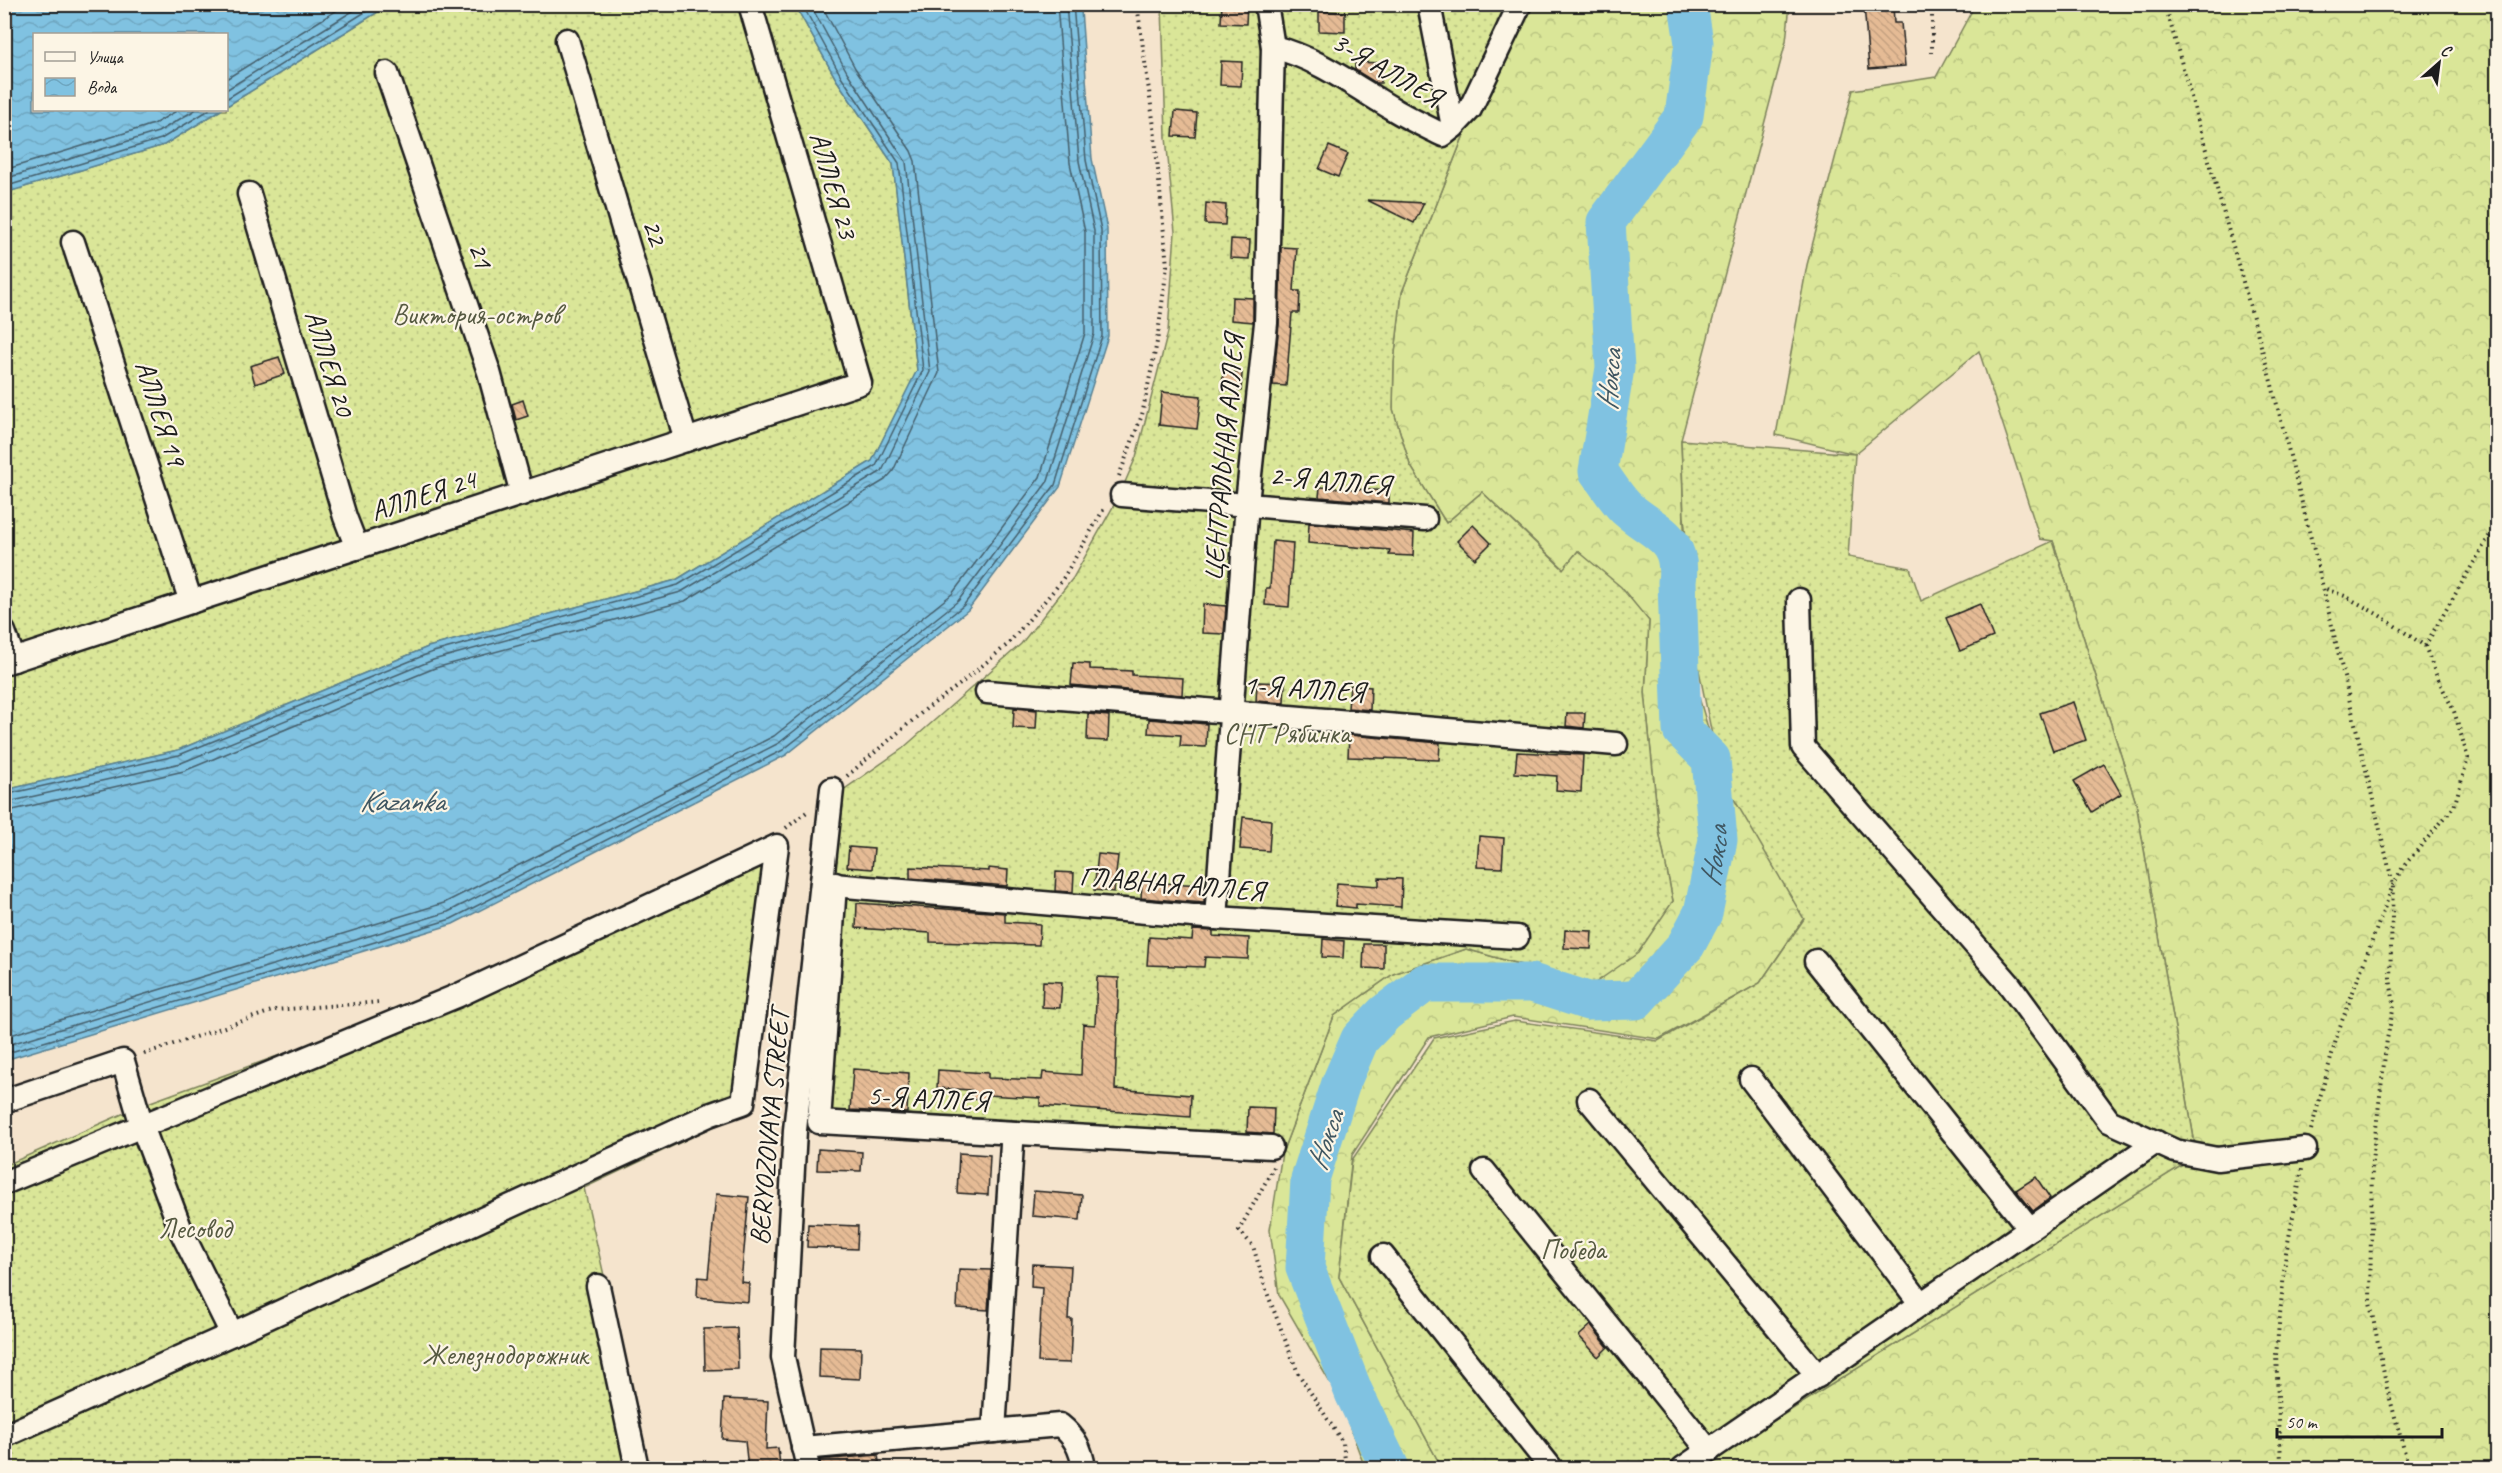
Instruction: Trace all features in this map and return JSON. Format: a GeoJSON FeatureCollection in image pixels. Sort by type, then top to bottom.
{"type":"FeatureCollection","features":[{"type":"Feature","properties":{"kind":"street","name":"АЛЛЕЯ 23"},"geometry":{"type":"LineString","coordinates":[[750,4],[860,383]]}},
{"type":"Feature","properties":{"kind":"street","name":"ЦЕНТРАЛЬНАЯ АЛЛЕЯ"},"geometry":{"type":"LineString","coordinates":[[1216,918],[1247,503],[1266,323],[1273,47],[1266,4]]}},
{"type":"Feature","properties":{"kind":"street","name":"3-Я АЛЛЕЯ"},"geometry":{"type":"LineString","coordinates":[[1273,47],[1297,53],[1329,69],[1395,111],[1443,135],[1453,127],[1429,4]]}},
{"type":"Feature","properties":{"kind":"street"},"geometry":{"type":"LineString","coordinates":[[1453,127],[1470,109],[1520,4]]}},
{"type":"Feature","properties":{"kind":"street","name":"22"},"geometry":{"type":"LineString","coordinates":[[567,40],[686,440]]}},
{"type":"Feature","properties":{"kind":"street","name":"21"},"geometry":{"type":"LineString","coordinates":[[387,73],[489,372],[522,494]]}},
{"type":"Feature","properties":{"kind":"street","name":"АЛЛЕЯ 20"},"geometry":{"type":"LineString","coordinates":[[249,194],[345,517],[357,548]]}},
{"type":"Feature","properties":{"kind":"street","name":"АЛЛЕЯ 19"},"geometry":{"type":"LineString","coordinates":[[73,242],[191,602]]}},
{"type":"Feature","properties":{"kind":"street","name":"АЛЛЕЯ 24"},"geometry":{"type":"LineString","coordinates":[[9,662],[860,383]]}},
{"type":"Feature","properties":{"kind":"street","name":"2-Я АЛЛЕЯ"},"geometry":{"type":"LineString","coordinates":[[1116,492],[1425,519]]}},
{"type":"Feature","properties":{"kind":"street"},"geometry":{"type":"LineString","coordinates":[[1799,600],[1803,747],[2009,984],[2109,1121],[2175,1151],[2217,1159],[2306,1149]]}},
{"type":"Feature","properties":{"kind":"street"},"geometry":{"type":"LineString","coordinates":[[4,632],[9,662]]}},
{"type":"Feature","properties":{"kind":"street","name":"1-Я АЛЛЕЯ"},"geometry":{"type":"LineString","coordinates":[[987,692],[1616,744]]}},
{"type":"Feature","properties":{"kind":"street","name":"BERYOZOVAYA STREET"},"geometry":{"type":"LineString","coordinates":[[806,1458],[783,1357],[795,1130],[828,884],[832,789]]}},
{"type":"Feature","properties":{"kind":"street"},"geometry":{"type":"LineString","coordinates":[[4,1183],[459,995],[777,846],[743,1103],[709,1115],[4,1436]]}},
{"type":"Feature","properties":{"kind":"street","name":"ГЛАВНАЯ АЛЛЕЯ"},"geometry":{"type":"LineString","coordinates":[[828,884],[1216,918],[1517,937]]}},
{"type":"Feature","properties":{"kind":"street","name":"5-Я АЛЛЕЯ"},"geometry":{"type":"LineString","coordinates":[[828,884],[819,1122],[1274,1154]]}},
{"type":"Feature","properties":{"kind":"street"},"geometry":{"type":"LineString","coordinates":[[1816,961],[2030,1229]]}},
{"type":"Feature","properties":{"kind":"street"},"geometry":{"type":"LineString","coordinates":[[4,1101],[123,1061],[142,1126],[182,1233],[232,1334]]}},
{"type":"Feature","properties":{"kind":"street"},"geometry":{"type":"LineString","coordinates":[[1751,1079],[1921,1304]]}},
{"type":"Feature","properties":{"kind":"street"},"geometry":{"type":"LineString","coordinates":[[1590,1100],[1818,1376]]}},
{"type":"Feature","properties":{"kind":"street"},"geometry":{"type":"LineString","coordinates":[[1683,1468],[2156,1142]]}},
{"type":"Feature","properties":{"kind":"street"},"geometry":{"type":"LineString","coordinates":[[994,1431],[1012,1144]]}},
{"type":"Feature","properties":{"kind":"street"},"geometry":{"type":"LineString","coordinates":[[1484,1171],[1709,1451]]}},
{"type":"Feature","properties":{"kind":"street"},"geometry":{"type":"LineString","coordinates":[[1383,1256],[1551,1468]]}},
{"type":"Feature","properties":{"kind":"street"},"geometry":{"type":"LineString","coordinates":[[598,1286],[637,1468]]}},
{"type":"Feature","properties":{"kind":"street"},"geometry":{"type":"LineString","coordinates":[[806,1458],[994,1431],[1060,1425],[1072,1435],[1082,1453],[1084,1468]]}},
{"type":"Feature","properties":{"kind":"path"},"geometry":{"type":"LineString","coordinates":[[780,831],[791,826],[926,709],[1007,645],[1061,582],[1116,492],[1142,415],[1157,342],[1167,266],[1154,127],[1137,4]]}},
{"type":"Feature","properties":{"kind":"path"},"geometry":{"type":"LineString","coordinates":[[1932,4],[1932,53]]}},
{"type":"Feature","properties":{"kind":"path"},"geometry":{"type":"LineString","coordinates":[[2165,4],[2272,385],[2393,885],[2390,978],[2394,1006],[2387,1039],[2372,1161],[2370,1303],[2387,1388],[2409,1468]]}},
{"type":"Feature","properties":{"kind":"path"},"geometry":{"type":"LineString","coordinates":[[2425,646],[2498,521]]}},
{"type":"Feature","properties":{"kind":"path"},"geometry":{"type":"LineString","coordinates":[[2284,1468],[2281,1461],[2276,1354],[2286,1252],[2306,1149],[2339,1029],[2393,885],[2403,867],[2454,807],[2468,758],[2454,711],[2425,646],[2379,615],[2345,596],[2322,588]]}},
{"type":"Feature","properties":{"kind":"path"},"geometry":{"type":"LineString","coordinates":[[123,1061],[275,1010],[386,1001]]}},
{"type":"Feature","properties":{"kind":"path"},"geometry":{"type":"LineString","coordinates":[[1274,1154],[1239,1230],[1253,1246],[1266,1290],[1298,1373],[1343,1443],[1346,1468]]}},
{"type":"Feature","properties":{"kind":"green space","name":"Виктория-остров"},"geometry":{"type":"Polygon","coordinates":[[[389,5],[795,5],[836,79],[893,164],[917,371],[872,461],[676,580],[428,647],[178,750],[5,790],[4,193],[164,145],[219,111],[228,111],[228,105],[389,5]]]}},
{"type":"Feature","properties":{"kind":"green space","name":"СНТ Рябинка"},"geometry":{"type":"Polygon","coordinates":[[[1162,5],[1525,5],[1467,127],[1402,292],[1394,362],[1393,409],[1410,465],[1446,523],[1482,492],[1563,569],[1578,551],[1621,587],[1649,621],[1645,693],[1659,831],[1673,901],[1638,953],[1592,985],[1466,949],[1393,974],[1334,1016],[1282,1153],[815,1127],[839,793],[902,749],[1021,644],[1073,578],[1119,496],[1136,457],[1168,332],[1175,232],[1166,137],[1162,5]]]}},
{"type":"Feature","properties":{"kind":"green space"},"geometry":{"type":"Polygon","coordinates":[[[1525,5],[1790,5],[1786,41],[1681,440],[1689,663],[1720,769],[1804,918],[1760,983],[1659,1039],[1513,1017],[1429,1037],[1352,1155],[1339,1277],[1442,1468],[1365,1468],[1339,1398],[1279,1295],[1270,1230],[1282,1153],[1334,1016],[1393,974],[1466,949],[1592,985],[1673,901],[1659,831],[1645,693],[1649,621],[1578,551],[1564,569],[1482,492],[1446,523],[1410,465],[1393,409],[1394,362],[1402,292],[1467,127],[1525,5]]]}},
{"type":"Feature","properties":{"kind":"green space"},"geometry":{"type":"Polygon","coordinates":[[[1975,5],[2497,5],[2497,1468],[1698,1468],[2197,1156],[2136,803],[2053,541],[2040,539],[1979,351],[1855,454],[1776,435],[1807,265],[1853,90],[1936,77],[1975,5]]]}},
{"type":"Feature","properties":{"kind":"green space","name":"Победа"},"geometry":{"type":"Polygon","coordinates":[[[1681,440],[1855,454],[1848,557],[1910,568],[1921,601],[2053,541],[2136,803],[2197,1156],[1698,1468],[1442,1468],[1339,1277],[1352,1160],[1434,1038],[1515,1021],[1658,1041],[1760,983],[1804,919],[1720,775],[1696,655],[1684,516],[1681,440]]]}},
{"type":"Feature","properties":{"kind":"green space","name":"Лесовод"},"geometry":{"type":"Polygon","coordinates":[[[784,835],[749,1110],[584,1188],[648,1468],[5,1468],[4,1166],[145,1104],[467,987],[784,835]]]}},
{"type":"Feature","properties":{"kind":"water"},"geometry":{"type":"Polygon","coordinates":[[[29,4],[389,5],[228,105],[228,33],[33,33],[33,111],[219,111],[164,145],[5,193],[5,10],[29,4]]]}},
{"type":"Feature","properties":{"kind":"water","name":"Kazanka"},"geometry":{"type":"Polygon","coordinates":[[[795,5],[1078,5],[1081,10],[1092,159],[1107,229],[1108,336],[1060,487],[968,610],[786,755],[453,924],[5,1060],[5,790],[178,750],[428,647],[676,580],[872,461],[917,370],[893,164],[836,79],[795,5]]]}},
{"type":"Feature","properties":{"kind":"building"},"geometry":{"type":"Polygon","coordinates":[[[1222,4],[1247,4],[1246,24],[1221,23],[1222,4]]]}},
{"type":"Feature","properties":{"kind":"building"},"geometry":{"type":"Polygon","coordinates":[[[1864,4],[1893,4],[1894,23],[1901,23],[1905,66],[1869,69],[1864,4]]]}},
{"type":"Feature","properties":{"kind":"building"},"geometry":{"type":"Polygon","coordinates":[[[1319,11],[1345,12],[1345,32],[1319,31],[1319,11]]]}},
{"type":"Feature","properties":{"kind":"building"},"geometry":{"type":"Polygon","coordinates":[[[1221,61],[1242,62],[1241,86],[1220,85],[1221,61]]]}},
{"type":"Feature","properties":{"kind":"building"},"geometry":{"type":"Polygon","coordinates":[[[1355,62],[1381,63],[1381,83],[1376,83],[1355,70],[1355,62]]]}},
{"type":"Feature","properties":{"kind":"building"},"geometry":{"type":"Polygon","coordinates":[[[1175,111],[1197,113],[1195,137],[1173,136],[1175,111]]]}},
{"type":"Feature","properties":{"kind":"building"},"geometry":{"type":"Polygon","coordinates":[[[1329,146],[1348,154],[1338,177],[1319,169],[1329,146]]]}},
{"type":"Feature","properties":{"kind":"building"},"geometry":{"type":"Polygon","coordinates":[[[1367,200],[1424,203],[1414,223],[1367,200]]]}},
{"type":"Feature","properties":{"kind":"building"},"geometry":{"type":"Polygon","coordinates":[[[1206,203],[1226,205],[1225,225],[1205,224],[1206,203]]]}},
{"type":"Feature","properties":{"kind":"building"},"geometry":{"type":"Polygon","coordinates":[[[1231,239],[1250,240],[1249,259],[1230,258],[1231,239]]]}},
{"type":"Feature","properties":{"kind":"building"},"geometry":{"type":"Polygon","coordinates":[[[1281,247],[1297,248],[1294,291],[1300,291],[1299,313],[1292,313],[1286,386],[1273,385],[1279,324],[1281,247]]]}},
{"type":"Feature","properties":{"kind":"building"},"geometry":{"type":"Polygon","coordinates":[[[1232,297],[1253,298],[1253,322],[1231,320],[1232,297]]]}},
{"type":"Feature","properties":{"kind":"building"},"geometry":{"type":"Polygon","coordinates":[[[279,357],[285,374],[255,384],[250,366],[279,357]]]}},
{"type":"Feature","properties":{"kind":"building"},"geometry":{"type":"Polygon","coordinates":[[[1223,372],[1242,373],[1241,391],[1222,390],[1223,372]]]}},
{"type":"Feature","properties":{"kind":"building"},"geometry":{"type":"Polygon","coordinates":[[[1162,392],[1201,396],[1197,429],[1159,425],[1162,392]]]}},
{"type":"Feature","properties":{"kind":"building"},"geometry":{"type":"Polygon","coordinates":[[[523,400],[528,416],[516,420],[512,404],[523,400]]]}},
{"type":"Feature","properties":{"kind":"building"},"geometry":{"type":"Polygon","coordinates":[[[1320,487],[1389,491],[1389,503],[1319,497],[1320,487]]]}},
{"type":"Feature","properties":{"kind":"building"},"geometry":{"type":"Polygon","coordinates":[[[1309,523],[1414,533],[1413,556],[1389,555],[1390,550],[1308,543],[1309,523]]]}},
{"type":"Feature","properties":{"kind":"building"},"geometry":{"type":"Polygon","coordinates":[[[1473,525],[1491,543],[1475,559],[1457,541],[1473,525]]]}},
{"type":"Feature","properties":{"kind":"building"},"geometry":{"type":"Polygon","coordinates":[[[1273,541],[1293,543],[1289,607],[1265,605],[1266,588],[1270,588],[1273,541]]]}},
{"type":"Feature","properties":{"kind":"building"},"geometry":{"type":"Polygon","coordinates":[[[1203,604],[1226,606],[1224,634],[1202,633],[1203,604]]]}},
{"type":"Feature","properties":{"kind":"building"},"geometry":{"type":"Polygon","coordinates":[[[1980,604],[1993,637],[1960,651],[1946,618],[1980,604]]]}},
{"type":"Feature","properties":{"kind":"building"},"geometry":{"type":"Polygon","coordinates":[[[1073,663],[1090,664],[1090,669],[1132,671],[1132,675],[1183,678],[1182,695],[1071,685],[1073,663]]]}},
{"type":"Feature","properties":{"kind":"building"},"geometry":{"type":"Polygon","coordinates":[[[1257,682],[1285,683],[1284,703],[1256,701],[1257,682]]]}},
{"type":"Feature","properties":{"kind":"building"},"geometry":{"type":"Polygon","coordinates":[[[1350,685],[1371,687],[1370,710],[1348,708],[1350,685]]]}},
{"type":"Feature","properties":{"kind":"building"},"geometry":{"type":"Polygon","coordinates":[[[2073,702],[2086,740],[2053,751],[2040,713],[2073,702]]]}},
{"type":"Feature","properties":{"kind":"building"},"geometry":{"type":"Polygon","coordinates":[[[1014,708],[1037,710],[1036,729],[1013,728],[1014,708]]]}},
{"type":"Feature","properties":{"kind":"building"},"geometry":{"type":"Polygon","coordinates":[[[1567,713],[1585,713],[1584,728],[1566,726],[1567,713]]]}},
{"type":"Feature","properties":{"kind":"building"},"geometry":{"type":"Polygon","coordinates":[[[1088,714],[1109,716],[1108,741],[1087,740],[1088,714]]]}},
{"type":"Feature","properties":{"kind":"building"},"geometry":{"type":"Polygon","coordinates":[[[1149,719],[1207,724],[1206,747],[1180,746],[1181,735],[1148,733],[1149,719]]]}},
{"type":"Feature","properties":{"kind":"building"},"geometry":{"type":"Polygon","coordinates":[[[1349,735],[1440,743],[1439,760],[1348,757],[1349,735]]]}},
{"type":"Feature","properties":{"kind":"building"},"geometry":{"type":"Polygon","coordinates":[[[1517,752],[1583,755],[1581,792],[1556,790],[1557,776],[1515,773],[1517,752]]]}},
{"type":"Feature","properties":{"kind":"building"},"geometry":{"type":"Polygon","coordinates":[[[2104,764],[2121,794],[2092,812],[2074,781],[2104,764]]]}},
{"type":"Feature","properties":{"kind":"building"},"geometry":{"type":"Polygon","coordinates":[[[1243,817],[1271,820],[1269,851],[1240,849],[1243,817]]]}},
{"type":"Feature","properties":{"kind":"building"},"geometry":{"type":"Polygon","coordinates":[[[1479,836],[1504,838],[1502,868],[1477,867],[1479,836]]]}},
{"type":"Feature","properties":{"kind":"building"},"geometry":{"type":"Polygon","coordinates":[[[849,847],[874,849],[872,869],[847,867],[849,847]]]}},
{"type":"Feature","properties":{"kind":"building"},"geometry":{"type":"Polygon","coordinates":[[[1098,854],[1118,856],[1114,892],[1094,890],[1098,854]]]}},
{"type":"Feature","properties":{"kind":"building"},"geometry":{"type":"Polygon","coordinates":[[[910,867],[1008,870],[1007,886],[910,878],[910,867]]]}},
{"type":"Feature","properties":{"kind":"building"},"geometry":{"type":"Polygon","coordinates":[[[1056,872],[1074,873],[1073,892],[1055,891],[1056,872]]]}},
{"type":"Feature","properties":{"kind":"building"},"geometry":{"type":"Polygon","coordinates":[[[1379,878],[1402,879],[1401,907],[1356,904],[1356,908],[1335,906],[1337,883],[1379,886],[1379,878]]]}},
{"type":"Feature","properties":{"kind":"building"},"geometry":{"type":"Polygon","coordinates":[[[1142,882],[1205,885],[1204,903],[1141,898],[1142,882]]]}},
{"type":"Feature","properties":{"kind":"building"},"geometry":{"type":"Polygon","coordinates":[[[857,903],[1005,913],[1005,922],[1040,924],[1039,945],[930,942],[930,933],[856,928],[857,903]]]}},
{"type":"Feature","properties":{"kind":"building"},"geometry":{"type":"Polygon","coordinates":[[[1193,930],[1213,931],[1213,936],[1249,938],[1248,959],[1205,957],[1204,967],[1147,965],[1149,937],[1192,940],[1193,930]]]}},
{"type":"Feature","properties":{"kind":"building"},"geometry":{"type":"Polygon","coordinates":[[[1565,930],[1592,931],[1591,949],[1564,948],[1565,930]]]}},
{"type":"Feature","properties":{"kind":"building"},"geometry":{"type":"Polygon","coordinates":[[[1323,939],[1344,941],[1343,958],[1322,957],[1323,939]]]}},
{"type":"Feature","properties":{"kind":"building"},"geometry":{"type":"Polygon","coordinates":[[[1364,944],[1384,944],[1384,969],[1363,968],[1364,944]]]}},
{"type":"Feature","properties":{"kind":"building"},"geometry":{"type":"Polygon","coordinates":[[[1097,977],[1119,978],[1115,1089],[1191,1095],[1190,1117],[1040,1106],[1040,1098],[987,1095],[987,1100],[970,1099],[971,1090],[937,1088],[938,1070],[988,1073],[988,1078],[1042,1080],[1043,1072],[1081,1075],[1083,1024],[1095,1025],[1097,977]]]}},
{"type":"Feature","properties":{"kind":"building"},"geometry":{"type":"Polygon","coordinates":[[[1043,981],[1062,982],[1060,1008],[1042,1007],[1043,981]]]}},
{"type":"Feature","properties":{"kind":"building"},"geometry":{"type":"Polygon","coordinates":[[[853,1069],[909,1073],[907,1113],[850,1110],[853,1069]]]}},
{"type":"Feature","properties":{"kind":"building"},"geometry":{"type":"Polygon","coordinates":[[[1248,1107],[1274,1108],[1273,1134],[1247,1132],[1248,1107]]]}},
{"type":"Feature","properties":{"kind":"building"},"geometry":{"type":"Polygon","coordinates":[[[818,1149],[862,1152],[861,1171],[817,1170],[818,1149]]]}},
{"type":"Feature","properties":{"kind":"building"},"geometry":{"type":"Polygon","coordinates":[[[959,1153],[990,1155],[988,1195],[957,1193],[959,1153]]]}},
{"type":"Feature","properties":{"kind":"building"},"geometry":{"type":"Polygon","coordinates":[[[2036,1177],[2050,1198],[2033,1211],[2016,1190],[2036,1177]]]}},
{"type":"Feature","properties":{"kind":"building"},"geometry":{"type":"Polygon","coordinates":[[[1034,1191],[1082,1195],[1080,1220],[1032,1216],[1034,1191]]]}},
{"type":"Feature","properties":{"kind":"building"},"geometry":{"type":"Polygon","coordinates":[[[716,1194],[749,1197],[741,1282],[749,1283],[748,1302],[697,1297],[698,1277],[708,1278],[716,1194]]]}},
{"type":"Feature","properties":{"kind":"building"},"geometry":{"type":"Polygon","coordinates":[[[808,1224],[858,1226],[857,1249],[807,1247],[808,1224]]]}},
{"type":"Feature","properties":{"kind":"building"},"geometry":{"type":"Polygon","coordinates":[[[1032,1264],[1071,1266],[1068,1319],[1072,1319],[1070,1363],[1038,1362],[1042,1288],[1031,1287],[1032,1264]]]}},
{"type":"Feature","properties":{"kind":"building"},"geometry":{"type":"Polygon","coordinates":[[[959,1269],[991,1270],[988,1310],[957,1308],[959,1269]]]}},
{"type":"Feature","properties":{"kind":"building"},"geometry":{"type":"Polygon","coordinates":[[[1591,1325],[1608,1347],[1598,1357],[1579,1336],[1591,1325]]]}},
{"type":"Feature","properties":{"kind":"building"},"geometry":{"type":"Polygon","coordinates":[[[737,1328],[738,1369],[705,1370],[704,1329],[737,1328]]]}},
{"type":"Feature","properties":{"kind":"building"},"geometry":{"type":"Polygon","coordinates":[[[820,1347],[861,1348],[860,1379],[819,1377],[820,1347]]]}},
{"type":"Feature","properties":{"kind":"building"},"geometry":{"type":"Polygon","coordinates":[[[724,1399],[768,1401],[766,1449],[778,1448],[780,1465],[748,1468],[745,1441],[722,1439],[724,1399]]]}},
{"type":"Feature","properties":{"kind":"building"},"geometry":{"type":"Polygon","coordinates":[[[878,1455],[880,1468],[821,1468],[820,1460],[878,1455]]]}},
{"type":"Feature","properties":{"kind":"waterway","name":"Нокса"},"geometry":{"type":"LineString","coordinates":[[1390,1468],[1354,1393],[1305,1268],[1310,1179],[1341,1083],[1360,1039],[1385,1013],[1425,983],[1532,983],[1588,1001],[1636,1000],[1686,945],[1703,913],[1718,840],[1711,759],[1682,730],[1676,555],[1664,537],[1622,504],[1598,471],[1615,368],[1606,222],[1684,116],[1694,43],[1688,4]]}},
{"type":"Feature","properties":{"kind":"park label","name":"Железнодорожник"},"geometry":{"type":"Point","coordinates":[505,1354]}}]}
